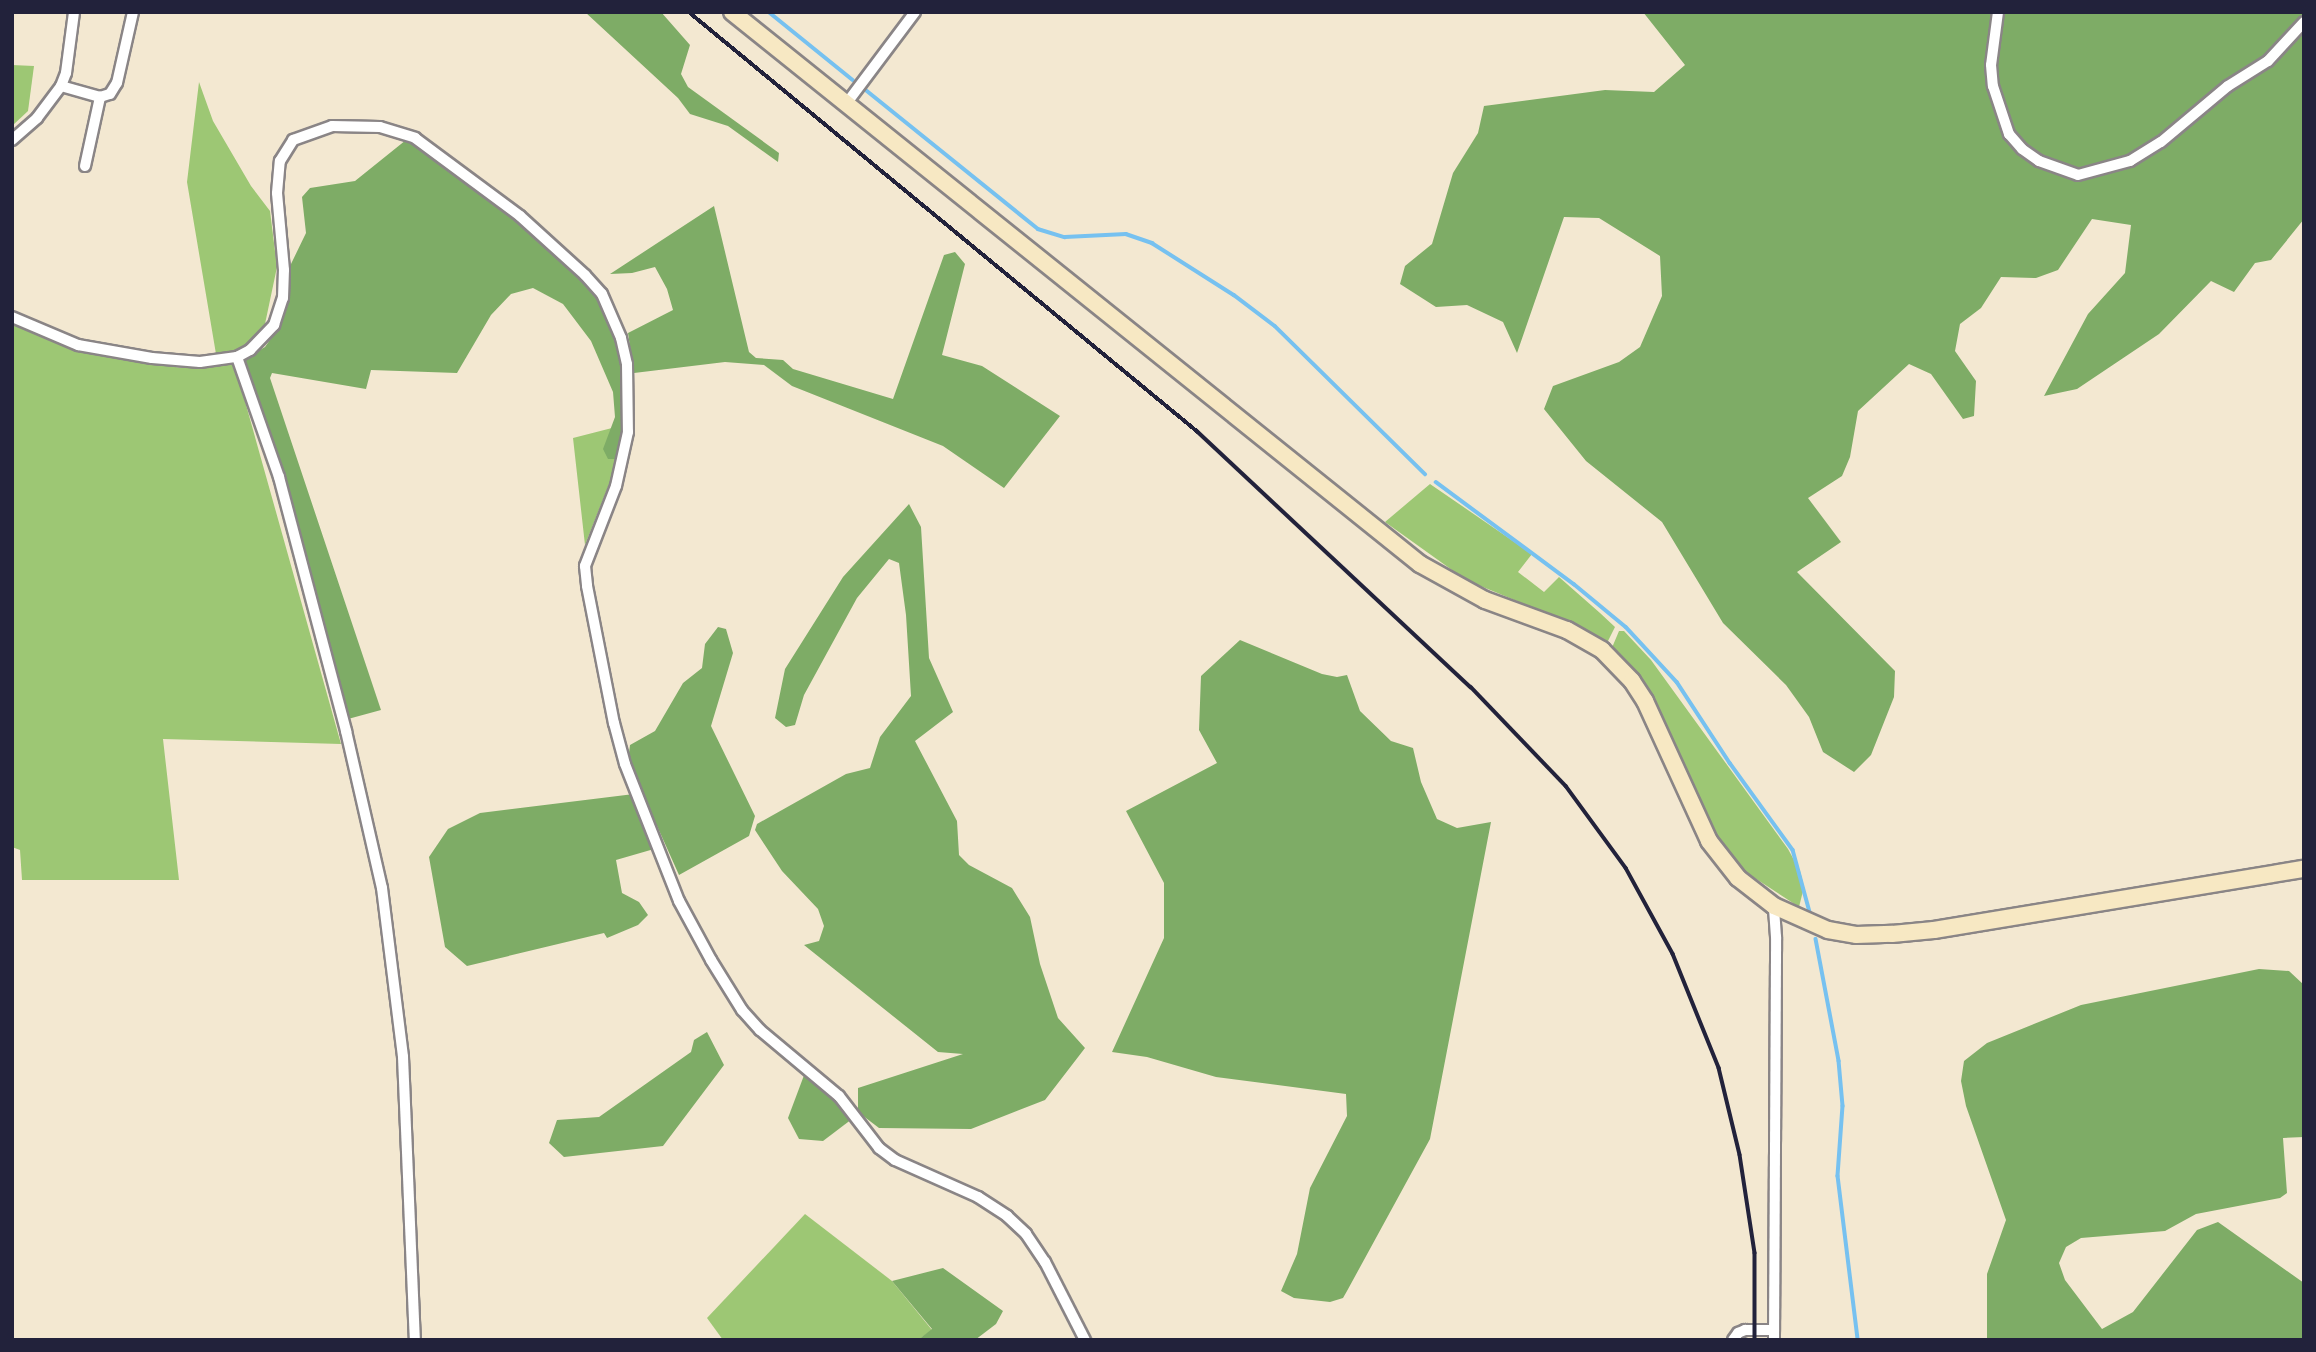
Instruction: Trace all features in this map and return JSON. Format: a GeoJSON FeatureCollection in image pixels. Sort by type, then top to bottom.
{"type":"FeatureCollection","features":[{"type":"Feature","properties":{"kind":"street"},"geometry":{"type":"LineString","coordinates":[[12,140],[37,118],[61,86],[74,12]]}},
{"type":"Feature","properties":{"kind":"street"},"geometry":{"type":"LineString","coordinates":[[61,86],[100,97],[110,94],[117,83],[133,12]]}},
{"type":"Feature","properties":{"kind":"street"},"geometry":{"type":"LineString","coordinates":[[732,12],[1420,564],[1475,595],[1567,630],[1602,650],[1632,681],[1645,701],[1709,841],[1738,877],[1774,906],[1828,930],[1856,935],[1892,934],[1934,930],[2304,869]]}},
{"type":"Feature","properties":{"kind":"street"},"geometry":{"type":"LineString","coordinates":[[846,104],[915,12]]}},
{"type":"Feature","properties":{"kind":"street"},"geometry":{"type":"LineString","coordinates":[[1998,12],[1992,65],[1993,86],[2009,134],[2022,149],[2039,161],[2078,175],[2130,162],[2161,142],[2228,86],[2268,61],[2304,22]]}},
{"type":"Feature","properties":{"kind":"street"},"geometry":{"type":"LineString","coordinates":[[85,166],[100,97]]}},
{"type":"Feature","properties":{"kind":"street"},"geometry":{"type":"LineString","coordinates":[[12,317],[57,338],[117,353],[200,362],[237,357],[266,335],[279,313],[283,298],[284,270],[277,193],[280,161],[293,140],[332,126],[380,127],[415,138],[520,216],[586,275],[602,294],[621,338],[626,365],[628,432],[625,458],[588,555],[585,576],[599,655],[625,764],[679,901],[742,1010],[760,1030],[839,1096],[879,1148],[906,1165],[978,1197],[1007,1216],[1026,1234],[1045,1262],[1085,1340]]}},
{"type":"Feature","properties":{"kind":"street"},"geometry":{"type":"LineString","coordinates":[[237,357],[279,477],[346,731],[382,888],[403,1057],[415,1340]]}},
{"type":"Feature","properties":{"kind":"street"},"geometry":{"type":"LineString","coordinates":[[1733,1340],[1745,1330],[1774,1335],[1774,906]]}},
{"type":"Feature","properties":{"kind":"green space"},"geometry":{"type":"Polygon","coordinates":[[[585,12],[661,12],[690,45],[681,74],[688,87],[779,153],[778,162],[728,126],[690,114],[678,98],[585,12]]]}},
{"type":"Feature","properties":{"kind":"green space"},"geometry":{"type":"Polygon","coordinates":[[[1643,12],[2304,12],[2304,219],[2271,260],[2255,263],[2234,292],[2211,281],[2159,334],[2077,389],[2044,396],[2088,314],[2125,273],[2131,225],[2092,219],[2058,270],[2036,278],[2001,277],[1981,308],[1960,324],[1955,351],[1976,381],[1974,416],[1963,419],[1931,374],[1909,364],[1858,411],[1850,457],[1842,476],[1808,498],[1841,542],[1797,572],[1895,671],[1894,697],[1871,755],[1854,772],[1823,752],[1809,717],[1786,685],[1723,623],[1662,522],[1586,461],[1544,409],[1553,386],[1619,362],[1640,347],[1662,296],[1660,256],[1599,218],[1564,217],[1517,353],[1503,322],[1467,305],[1436,307],[1400,284],[1405,266],[1432,244],[1453,173],[1478,133],[1484,106],[1605,90],[1654,92],[1685,65],[1643,12]]]}},
{"type":"Feature","properties":{"kind":"green space"},"geometry":{"type":"Polygon","coordinates":[[[12,65],[34,66],[28,111],[12,126],[12,65]]]}},
{"type":"Feature","properties":{"kind":"green space"},"geometry":{"type":"Polygon","coordinates":[[[199,82],[213,121],[251,186],[270,211],[277,267],[265,324],[253,341],[233,352],[216,354],[187,182],[199,82]]]}},
{"type":"Feature","properties":{"kind":"green space"},"geometry":{"type":"Polygon","coordinates":[[[406,140],[494,201],[578,273],[601,300],[619,344],[624,414],[619,459],[608,459],[603,449],[615,417],[613,392],[591,341],[563,304],[533,288],[511,294],[491,315],[457,373],[371,370],[366,389],[272,373],[270,378],[381,710],[348,719],[243,360],[265,347],[279,327],[288,295],[291,264],[306,233],[302,197],[310,188],[355,181],[406,140]]]}},
{"type":"Feature","properties":{"kind":"green space"},"geometry":{"type":"Polygon","coordinates":[[[714,206],[749,352],[756,358],[783,360],[793,369],[893,399],[944,255],[955,252],[965,264],[942,355],[982,366],[1060,416],[1004,488],[943,446],[792,386],[764,365],[725,362],[634,373],[628,333],[673,310],[667,289],[655,267],[632,273],[610,274],[714,206]]]}},
{"type":"Feature","properties":{"kind":"green space"},"geometry":{"type":"Polygon","coordinates":[[[12,322],[67,347],[129,360],[182,368],[234,362],[341,744],[163,739],[179,880],[22,880],[20,850],[12,847],[12,322]]]}},
{"type":"Feature","properties":{"kind":"green space"},"geometry":{"type":"Polygon","coordinates":[[[612,428],[609,439],[619,459],[585,545],[573,438],[612,428]]]}},
{"type":"Feature","properties":{"kind":"green space"},"geometry":{"type":"Polygon","coordinates":[[[1430,484],[1532,554],[1518,572],[1544,592],[1559,577],[1600,613],[1615,627],[1606,645],[1561,619],[1466,580],[1385,522],[1430,484]]]}},
{"type":"Feature","properties":{"kind":"green space"},"geometry":{"type":"Polygon","coordinates":[[[909,504],[921,527],[929,658],[953,712],[915,741],[957,821],[959,855],[969,865],[1012,888],[1030,917],[1040,964],[1058,1018],[1085,1048],[1045,1100],[971,1129],[879,1128],[858,1112],[858,1088],[963,1054],[938,1052],[804,945],[819,941],[824,926],[818,909],[782,871],[755,830],[757,824],[846,774],[870,768],[880,737],[911,696],[906,615],[899,563],[889,559],[857,598],[804,695],[795,725],[786,727],[775,718],[785,669],[843,577],[909,504]]]}},
{"type":"Feature","properties":{"kind":"green space"},"geometry":{"type":"Polygon","coordinates":[[[718,627],[726,629],[733,653],[711,726],[755,816],[749,836],[679,875],[628,761],[630,745],[655,731],[683,683],[702,668],[705,644],[718,627]]]}},
{"type":"Feature","properties":{"kind":"green space"},"geometry":{"type":"Polygon","coordinates":[[[1619,631],[1624,631],[1651,660],[1788,849],[1800,871],[1804,887],[1799,907],[1744,871],[1714,834],[1653,701],[1611,650],[1619,631]]]}},
{"type":"Feature","properties":{"kind":"green space"},"geometry":{"type":"Polygon","coordinates":[[[1240,640],[1322,674],[1337,677],[1347,675],[1360,711],[1391,741],[1413,748],[1421,782],[1437,819],[1457,828],[1491,822],[1430,1139],[1343,1298],[1330,1302],[1294,1298],[1281,1291],[1297,1254],[1310,1188],[1347,1116],[1346,1094],[1216,1077],[1147,1057],[1112,1052],[1164,938],[1164,883],[1126,811],[1217,763],[1199,730],[1201,676],[1240,640]]]}},
{"type":"Feature","properties":{"kind":"green space"},"geometry":{"type":"Polygon","coordinates":[[[634,794],[654,849],[616,860],[622,893],[639,902],[648,915],[638,925],[607,938],[604,933],[467,966],[445,947],[429,857],[448,829],[480,813],[634,794]]]}},
{"type":"Feature","properties":{"kind":"green space"},"geometry":{"type":"Polygon","coordinates":[[[2259,969],[2289,971],[2304,985],[2304,1137],[2283,1138],[2287,1193],[2280,1198],[2196,1214],[2165,1231],[2081,1238],[2066,1247],[2059,1263],[2065,1280],[2102,1329],[2133,1312],[2197,1230],[2218,1222],[2304,1283],[2304,1340],[1987,1340],[1987,1274],[2006,1220],[1966,1106],[1961,1081],[1964,1061],[1987,1043],[2081,1005],[2259,969]]]}},
{"type":"Feature","properties":{"kind":"green space"},"geometry":{"type":"Polygon","coordinates":[[[707,1032],[724,1065],[663,1146],[564,1157],[549,1143],[557,1120],[599,1117],[691,1052],[694,1040],[707,1032]]]}},
{"type":"Feature","properties":{"kind":"green space"},"geometry":{"type":"Polygon","coordinates":[[[806,1070],[852,1119],[823,1141],[799,1139],[788,1118],[806,1070]]]}},
{"type":"Feature","properties":{"kind":"green space"},"geometry":{"type":"Polygon","coordinates":[[[805,1214],[892,1281],[932,1330],[918,1340],[723,1340],[707,1318],[805,1214]]]}},
{"type":"Feature","properties":{"kind":"green space"},"geometry":{"type":"Polygon","coordinates":[[[943,1268],[1003,1311],[996,1324],[975,1340],[918,1340],[932,1329],[892,1281],[943,1268]]]}},
{"type":"Feature","properties":{"kind":"waterway"},"geometry":{"type":"LineString","coordinates":[[769,12],[853,80]]}},
{"type":"Feature","properties":{"kind":"waterway"},"geometry":{"type":"LineString","coordinates":[[866,90],[1038,229],[1065,237],[1126,234],[1152,243],[1234,295],[1275,326],[1425,474]]}},
{"type":"Feature","properties":{"kind":"waterway"},"geometry":{"type":"LineString","coordinates":[[1436,482],[1574,584],[1626,627],[1677,682],[1730,763],[1793,850],[1810,912]]}},
{"type":"Feature","properties":{"kind":"waterway"},"geometry":{"type":"LineString","coordinates":[[1816,939],[1839,1061],[1843,1106],[1838,1176],[1858,1340]]}},
{"type":"Feature","properties":{"kind":"railway"},"geometry":{"type":"LineString","coordinates":[[689,12],[1197,431],[1471,687],[1566,786],[1626,868],[1673,954],[1719,1068],[1740,1155],[1755,1253],[1755,1340]]}}]}
